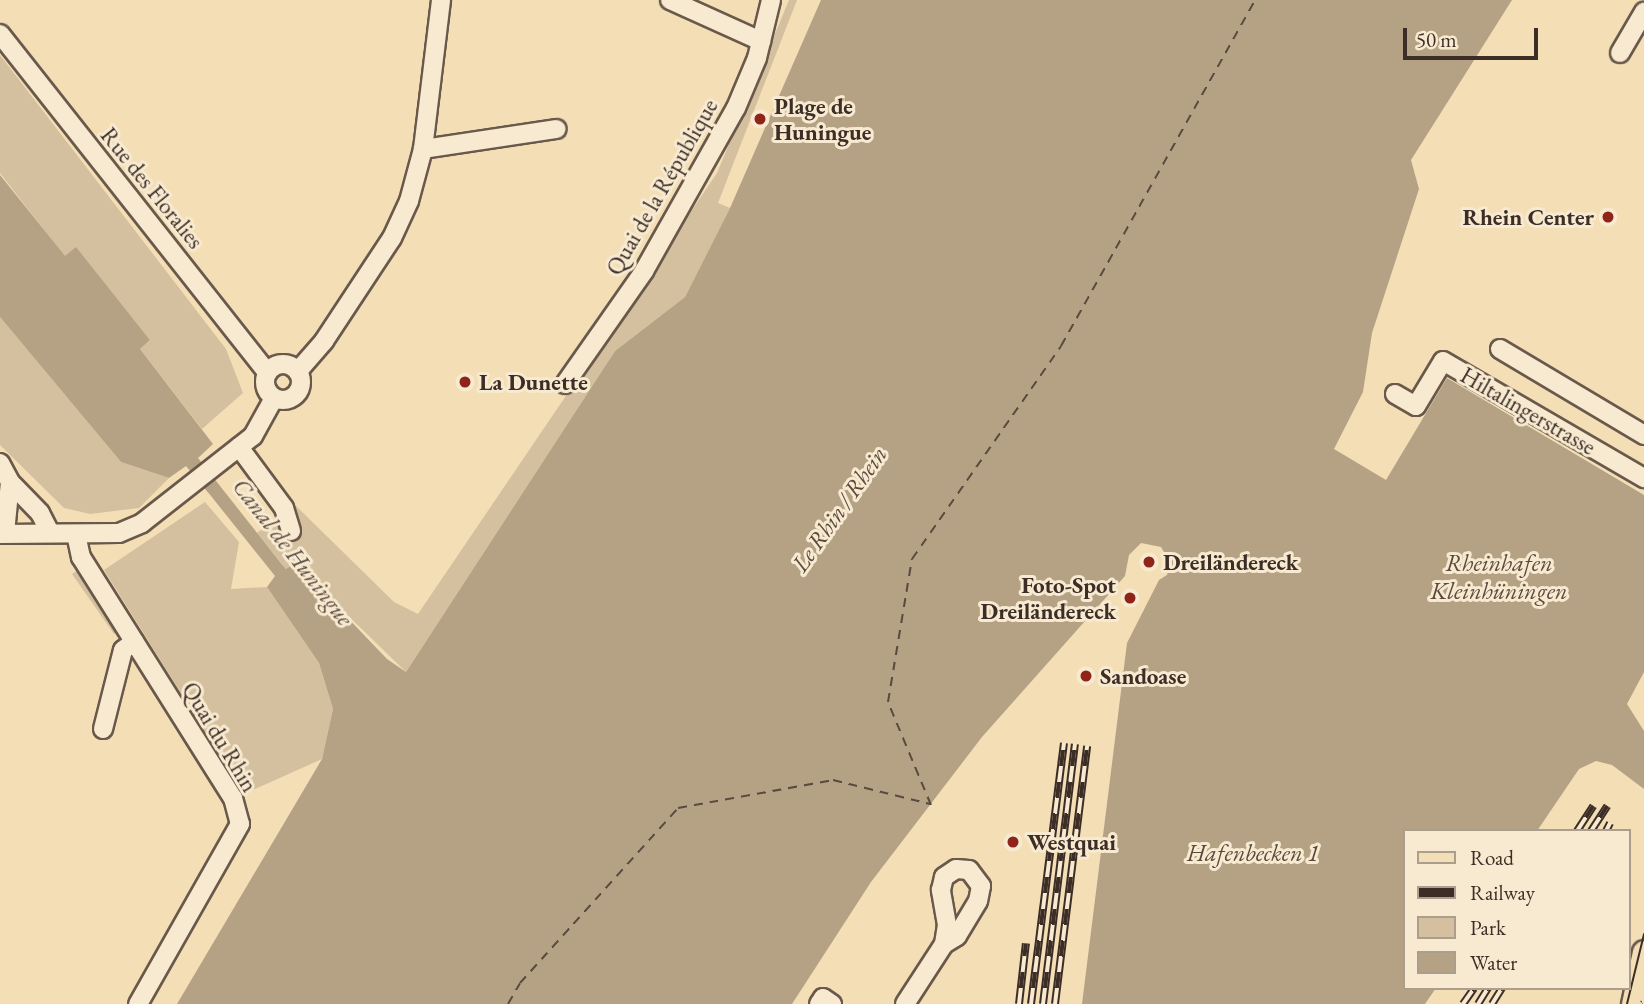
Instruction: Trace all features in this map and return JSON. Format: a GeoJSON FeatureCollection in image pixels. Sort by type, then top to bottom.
{"type":"FeatureCollection","features":[{"type":"Feature","properties":{"kind":"main road"},"geometry":{"type":"LineString","coordinates":[[1633,1004],[1644,952]]}},
{"type":"Feature","properties":{"kind":"street"},"geometry":{"type":"LineString","coordinates":[[298,371],[282,363],[267,372],[266,391],[274,398],[293,398],[300,390],[298,371],[324,341],[392,238],[423,149],[441,0]]}},
{"type":"Feature","properties":{"kind":"street"},"geometry":{"type":"LineString","coordinates":[[670,0],[761,41]]}},
{"type":"Feature","properties":{"kind":"street","name":"Quai de la République"},"geometry":{"type":"LineString","coordinates":[[565,384],[628,295],[688,196],[736,108],[761,41],[771,0]]}},
{"type":"Feature","properties":{"kind":"street"},"geometry":{"type":"LineString","coordinates":[[1620,53],[1644,12]]}},
{"type":"Feature","properties":{"kind":"street","name":"Rue des Floralies"},"geometry":{"type":"LineString","coordinates":[[0,34],[267,372]]}},
{"type":"Feature","properties":{"kind":"street"},"geometry":{"type":"LineString","coordinates":[[423,149],[557,129]]}},
{"type":"Feature","properties":{"kind":"street"},"geometry":{"type":"LineString","coordinates":[[1500,349],[1644,435]]}},
{"type":"Feature","properties":{"kind":"street","name":"Hiltalingerstrasse"},"geometry":{"type":"LineString","coordinates":[[1395,394],[1416,406],[1443,361],[1644,478]]}},
{"type":"Feature","properties":{"kind":"street"},"geometry":{"type":"LineString","coordinates":[[10,482],[2,534],[119,533],[166,504],[233,452],[259,428],[274,398]]}},
{"type":"Feature","properties":{"kind":"street"},"geometry":{"type":"LineString","coordinates":[[233,452],[284,508],[291,531]]}},
{"type":"Feature","properties":{"kind":"street"},"geometry":{"type":"LineString","coordinates":[[0,463],[10,482],[40,513],[50,533]]}},
{"type":"Feature","properties":{"kind":"street","name":"Quai du Rhin"},"geometry":{"type":"LineString","coordinates":[[76,534],[81,557],[233,798],[240,824],[138,1004]]}},
{"type":"Feature","properties":{"kind":"street"},"geometry":{"type":"LineString","coordinates":[[103,729],[123,650],[134,642]]}},
{"type":"Feature","properties":{"kind":"street"},"geometry":{"type":"LineString","coordinates":[[905,1004],[944,944]]}},
{"type":"Feature","properties":{"kind":"street"},"geometry":{"type":"LineString","coordinates":[[819,1004],[823,998],[832,1004]]}},
{"type":"Feature","properties":{"kind":"green space"},"geometry":{"type":"Polygon","coordinates":[[[789,0],[797,0],[718,203],[730,208],[685,297],[615,351],[406,672],[294,563],[286,569],[257,533],[294,504],[394,602],[418,614],[717,173],[789,0]]]}},
{"type":"Feature","properties":{"kind":"green space"},"geometry":{"type":"Polygon","coordinates":[[[0,55],[226,349],[243,393],[202,429],[140,349],[150,340],[76,248],[65,257],[0,173],[0,55]]]}},
{"type":"Feature","properties":{"kind":"green space"},"geometry":{"type":"Polygon","coordinates":[[[0,317],[121,462],[169,478],[139,508],[90,514],[64,508],[0,445],[0,317]]]}},
{"type":"Feature","properties":{"kind":"green space"},"geometry":{"type":"Polygon","coordinates":[[[205,502],[239,542],[231,589],[267,587],[319,663],[333,709],[322,759],[244,794],[104,570],[205,502]]]}},
{"type":"Feature","properties":{"kind":"green space"},"geometry":{"type":"Polygon","coordinates":[[[77,571],[117,632],[114,634],[72,574],[77,571]]]}},
{"type":"Feature","properties":{"kind":"water"},"geometry":{"type":"Polygon","coordinates":[[[821,0],[1512,0],[1411,160],[1419,189],[1372,333],[1363,392],[1334,449],[1386,480],[1447,378],[1644,495],[1644,672],[1627,704],[1644,731],[1644,789],[1612,765],[1596,761],[1579,769],[1538,829],[1402,829],[1402,990],[1435,990],[1425,1004],[1082,1004],[1127,643],[1159,580],[1167,575],[1170,562],[1161,547],[1141,543],[1129,555],[1125,576],[982,737],[871,882],[792,1004],[177,1004],[322,759],[333,709],[319,663],[267,587],[275,576],[186,466],[169,478],[121,462],[0,317],[0,175],[65,256],[76,247],[150,340],[140,349],[213,444],[198,458],[280,562],[286,569],[295,563],[387,659],[406,672],[615,351],[685,297],[730,208],[821,0]]]}},
{"type":"Feature","properties":{"kind":"ferry route"},"geometry":{"type":"LineString","coordinates":[[931,805],[888,702],[912,559],[1061,346],[1255,0]]}},
{"type":"Feature","properties":{"kind":"ferry route"},"geometry":{"type":"LineString","coordinates":[[508,1004],[520,983],[678,808],[833,780],[930,804]]}},
{"type":"Feature","properties":{"kind":"tram line"},"geometry":{"type":"LineString","coordinates":[[1627,1004],[1644,934]]}},
{"type":"Feature","properties":{"kind":"railway"},"geometry":{"type":"LineString","coordinates":[[1031,1004],[1064,743]]}},
{"type":"Feature","properties":{"kind":"railway"},"geometry":{"type":"LineString","coordinates":[[1043,1004],[1075,744]]}},
{"type":"Feature","properties":{"kind":"railway"},"geometry":{"type":"LineString","coordinates":[[1055,1004],[1087,746]]}},
{"type":"Feature","properties":{"kind":"railway"},"geometry":{"type":"LineString","coordinates":[[1578,829],[1593,806]]}},
{"type":"Feature","properties":{"kind":"railway"},"geometry":{"type":"LineString","coordinates":[[1592,829],[1607,806]]}},
{"type":"Feature","properties":{"kind":"railway"},"geometry":{"type":"LineString","coordinates":[[1607,829],[1610,823]]}},
{"type":"Feature","properties":{"kind":"railway"},"geometry":{"type":"LineString","coordinates":[[1019,1004],[1026,943]]}},
{"type":"Feature","properties":{"kind":"railway"},"geometry":{"type":"LineString","coordinates":[[1463,1004],[1473,990]]}},
{"type":"Feature","properties":{"kind":"railway"},"geometry":{"type":"LineString","coordinates":[[1478,1004],[1487,990]]}},
{"type":"Feature","properties":{"kind":"railway"},"geometry":{"type":"LineString","coordinates":[[1492,1004],[1501,990]]}},
{"type":"Feature","properties":{"kind":"place","name":"Plage de Huningue"},"geometry":{"type":"Point","coordinates":[760,119]}},
{"type":"Feature","properties":{"kind":"place","name":"Rhein Center"},"geometry":{"type":"Point","coordinates":[1608,217]}},
{"type":"Feature","properties":{"kind":"place","name":"La Dunette"},"geometry":{"type":"Point","coordinates":[465,382]}},
{"type":"Feature","properties":{"kind":"place","name":"Dreiländereck"},"geometry":{"type":"Point","coordinates":[1149,562]}},
{"type":"Feature","properties":{"kind":"place","name":"Foto-Spot Dreiländereck"},"geometry":{"type":"Point","coordinates":[1130,598]}},
{"type":"Feature","properties":{"kind":"place","name":"Sandoase"},"geometry":{"type":"Point","coordinates":[1086,676]}},
{"type":"Feature","properties":{"kind":"place","name":"Westquai"},"geometry":{"type":"Point","coordinates":[1013,842]}},
{"type":"Feature","properties":{"kind":"water label","name":"Le Rhin / Rhein"},"geometry":{"type":"Point","coordinates":[839,509]}},
{"type":"Feature","properties":{"kind":"water label","name":"Canal de Huningue"},"geometry":{"type":"Point","coordinates":[293,552]}},
{"type":"Feature","properties":{"kind":"water label","name":"Rheinhafen Kleinhüningen"},"geometry":{"type":"Point","coordinates":[1499,577]}},
{"type":"Feature","properties":{"kind":"water label","name":"Hafenbecken 1"},"geometry":{"type":"Point","coordinates":[1253,853]}}]}
